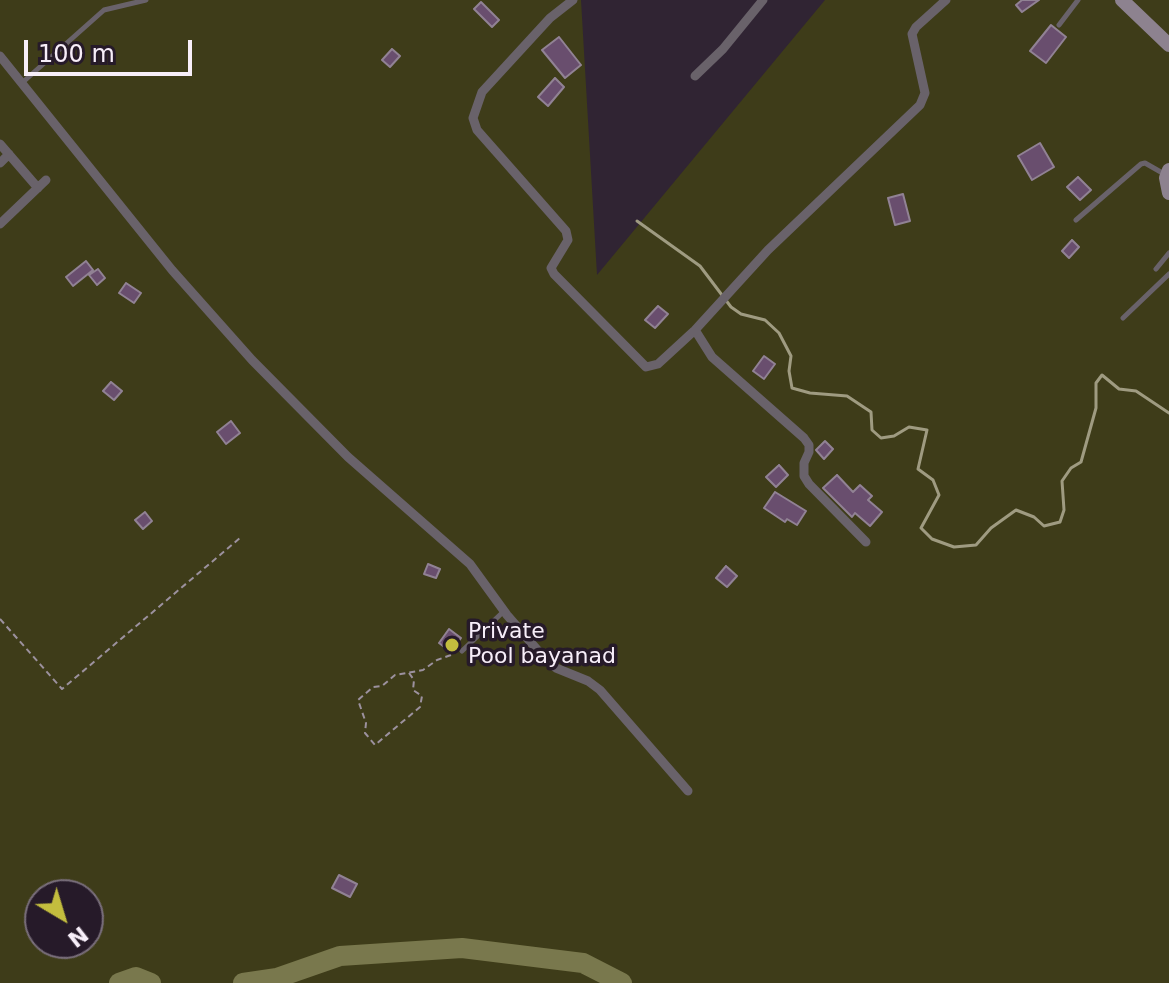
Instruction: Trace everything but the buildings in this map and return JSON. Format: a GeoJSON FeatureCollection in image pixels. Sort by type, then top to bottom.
{"type":"FeatureCollection","features":[{"type":"Feature","properties":{"kind":"street"},"geometry":{"type":"LineString","coordinates":[[573,0],[550,18],[482,92],[473,118],[477,130],[566,231],[568,240],[551,268],[554,274],[646,367],[658,364],[695,330],[768,250],[920,105],[925,93],[912,34],[946,0]]}},
{"type":"Feature","properties":{"kind":"street"},"geometry":{"type":"LineString","coordinates":[[695,76],[723,49],[763,0]]}},
{"type":"Feature","properties":{"kind":"street"},"geometry":{"type":"LineString","coordinates":[[1122,0],[1169,45]]}},
{"type":"Feature","properties":{"kind":"street"},"geometry":{"type":"LineString","coordinates":[[0,56],[172,270],[252,360],[348,457],[470,564],[504,611],[556,668],[588,681],[600,690],[688,791]]}},
{"type":"Feature","properties":{"kind":"street"},"geometry":{"type":"LineString","coordinates":[[0,144],[38,188]]}},
{"type":"Feature","properties":{"kind":"street"},"geometry":{"type":"LineString","coordinates":[[0,163],[9,154]]}},
{"type":"Feature","properties":{"kind":"street"},"geometry":{"type":"LineString","coordinates":[[1168,173],[1166,189],[1169,193]]}},
{"type":"Feature","properties":{"kind":"street"},"geometry":{"type":"LineString","coordinates":[[0,224],[46,180]]}},
{"type":"Feature","properties":{"kind":"street"},"geometry":{"type":"LineString","coordinates":[[695,330],[712,357],[804,438],[809,452],[803,470],[809,484],[866,542]]}},
{"type":"Feature","properties":{"kind":"lane"},"geometry":{"type":"LineString","coordinates":[[23,82],[104,10],[146,0]]}},
{"type":"Feature","properties":{"kind":"lane"},"geometry":{"type":"LineString","coordinates":[[1059,25],[1078,0]]}},
{"type":"Feature","properties":{"kind":"lane"},"geometry":{"type":"LineString","coordinates":[[1076,220],[1141,164],[1168,173]]}},
{"type":"Feature","properties":{"kind":"lane"},"geometry":{"type":"LineString","coordinates":[[1156,269],[1169,253]]}},
{"type":"Feature","properties":{"kind":"lane"},"geometry":{"type":"LineString","coordinates":[[1123,318],[1169,274]]}},
{"type":"Feature","properties":{"kind":"lane"},"geometry":{"type":"LineString","coordinates":[[462,651],[504,611]]}},
{"type":"Feature","properties":{"kind":"path"},"geometry":{"type":"LineString","coordinates":[[0,619],[62,689],[240,538]]}},
{"type":"Feature","properties":{"kind":"path"},"geometry":{"type":"LineString","coordinates":[[409,673],[414,680],[413,690],[422,696],[420,707],[375,745],[365,733],[366,723],[358,700],[395,675],[423,670],[437,660],[462,651]]}},
{"type":"Feature","properties":{"kind":"shaded area"},"geometry":{"type":"Polygon","coordinates":[[[0,0],[581,0],[597,275],[825,0],[1169,0],[1169,983],[0,983],[0,0]]]}},
{"type":"Feature","properties":{"kind":"waterway"},"geometry":{"type":"LineString","coordinates":[[637,221],[700,266],[731,307],[741,314],[765,320],[779,333],[791,356],[789,371],[792,388],[847,396],[871,412],[872,430],[881,438],[894,436],[909,427],[927,430],[918,469],[933,480],[939,495],[921,528],[932,539],[954,547],[976,545],[991,528],[1016,510],[1034,517],[1044,526],[1060,522],[1064,510],[1062,481],[1071,468],[1081,462],[1096,408],[1096,383],[1102,375],[1119,389],[1136,391],[1169,413]]}},
{"type":"Feature","properties":{"kind":"waterway"},"geometry":{"type":"LineString","coordinates":[[243,983],[277,978],[340,956],[462,948],[583,963],[622,983]]}},
{"type":"Feature","properties":{"kind":"waterway"},"geometry":{"type":"LineString","coordinates":[[119,983],[136,977],[151,983]]}},
{"type":"Feature","properties":{"kind":"place","name":"Private Pool bayanad"},"geometry":{"type":"Point","coordinates":[452,645]}}]}
